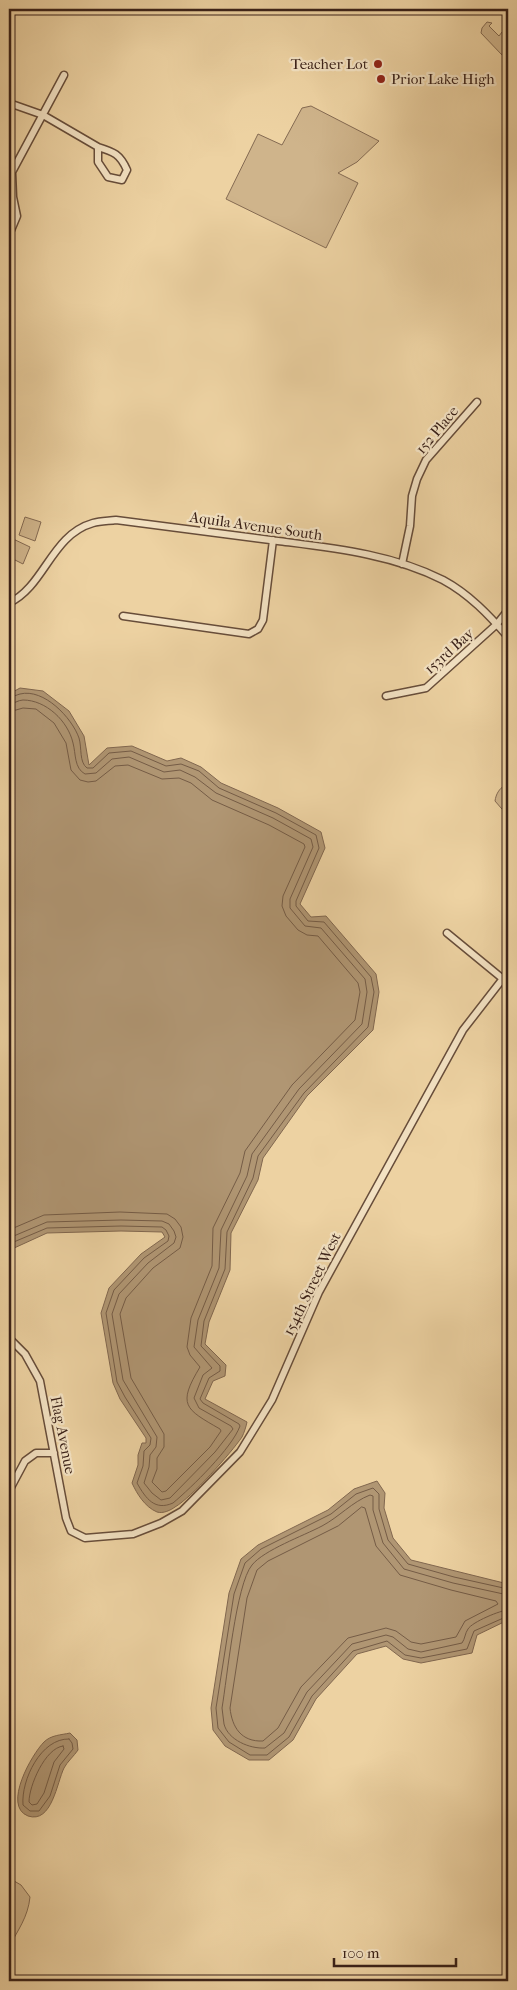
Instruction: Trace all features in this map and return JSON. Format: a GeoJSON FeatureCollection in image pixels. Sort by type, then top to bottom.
{"type":"FeatureCollection","features":[{"type":"Feature","properties":{"kind":"street"},"geometry":{"type":"LineString","coordinates":[[9,235],[17,216],[13,197],[12,172],[64,74]]}},
{"type":"Feature","properties":{"kind":"street"},"geometry":{"type":"LineString","coordinates":[[9,103],[43,116],[98,147],[112,152],[122,159],[127,170],[122,180],[108,177],[98,162],[98,147]]}},
{"type":"Feature","properties":{"kind":"street","name":"152 Place"},"geometry":{"type":"LineString","coordinates":[[402,564],[410,526],[412,496],[416,479],[426,460],[477,402]]}},
{"type":"Feature","properties":{"kind":"street","name":"Aquila Avenue South"},"geometry":{"type":"LineString","coordinates":[[9,603],[27,591],[59,546],[72,534],[92,523],[116,520],[359,553],[402,564],[423,571],[462,592],[497,624],[508,637]]}},
{"type":"Feature","properties":{"kind":"street"},"geometry":{"type":"LineString","coordinates":[[123,616],[248,634],[258,629],[263,620],[273,540]]}},
{"type":"Feature","properties":{"kind":"street","name":"153rd Bay"},"geometry":{"type":"LineString","coordinates":[[386,696],[426,688],[497,624],[508,610]]}},
{"type":"Feature","properties":{"kind":"street"},"geometry":{"type":"LineString","coordinates":[[447,933],[503,978]]}},
{"type":"Feature","properties":{"kind":"street","name":"154th Street West"},"geometry":{"type":"LineString","coordinates":[[85,1538],[133,1534],[161,1524],[182,1511],[240,1452],[272,1400],[319,1292],[387,1166],[463,1030],[508,972]]}},
{"type":"Feature","properties":{"kind":"street","name":"Flag Avenue"},"geometry":{"type":"LineString","coordinates":[[9,1338],[25,1354],[40,1381],[66,1518],[71,1531],[85,1538]]}},
{"type":"Feature","properties":{"kind":"street"},"geometry":{"type":"LineString","coordinates":[[9,1491],[25,1462],[36,1454],[54,1453]]}},
{"type":"Feature","properties":{"kind":"shaded area"},"geometry":{"type":"Polygon","coordinates":[[[487,22],[492,23],[489,26],[499,36],[502,32],[506,35],[502,55],[481,33],[482,28],[487,22]]]}},
{"type":"Feature","properties":{"kind":"shaded area"},"geometry":{"type":"Polygon","coordinates":[[[311,106],[379,141],[357,162],[338,173],[358,183],[326,248],[226,199],[258,134],[282,145],[302,108],[311,106]]]}},
{"type":"Feature","properties":{"kind":"shaded area"},"geometry":{"type":"Polygon","coordinates":[[[25,517],[41,522],[35,541],[19,535],[25,517]]]}},
{"type":"Feature","properties":{"kind":"shaded area"},"geometry":{"type":"Polygon","coordinates":[[[9,537],[30,547],[23,564],[9,557],[9,537]]]}},
{"type":"Feature","properties":{"kind":"shaded area"},"geometry":{"type":"Polygon","coordinates":[[[505,785],[508,785],[508,816],[495,801],[498,792],[505,785]]]}},
{"type":"Feature","properties":{"kind":"shaded area"},"geometry":{"type":"Polygon","coordinates":[[[9,1878],[21,1885],[30,1897],[25,1917],[9,1947],[9,1878]]]}},
{"type":"Feature","properties":{"kind":"water"},"geometry":{"type":"Polygon","coordinates":[[[20,688],[43,691],[69,711],[84,736],[89,765],[107,748],[132,746],[167,761],[181,758],[201,767],[221,783],[278,808],[321,832],[325,848],[300,904],[311,917],[326,916],[376,974],[379,992],[373,1030],[307,1096],[263,1158],[258,1180],[231,1233],[230,1270],[209,1322],[205,1344],[226,1365],[225,1376],[213,1381],[205,1399],[247,1422],[242,1437],[200,1485],[182,1502],[164,1512],[157,1512],[145,1504],[132,1483],[138,1465],[138,1455],[142,1443],[146,1443],[146,1438],[120,1399],[113,1383],[101,1313],[109,1288],[141,1254],[165,1237],[162,1232],[47,1233],[9,1249],[9,694],[20,688]]]}},
{"type":"Feature","properties":{"kind":"water"},"geometry":{"type":"Polygon","coordinates":[[[377,1481],[385,1493],[384,1508],[393,1538],[411,1560],[508,1584],[508,1620],[477,1635],[472,1653],[421,1663],[403,1659],[386,1646],[357,1654],[316,1699],[293,1740],[269,1760],[249,1760],[225,1746],[213,1730],[211,1708],[229,1593],[241,1559],[258,1545],[328,1510],[354,1489],[377,1481]]]}},
{"type":"Feature","properties":{"kind":"water"},"geometry":{"type":"Polygon","coordinates":[[[70,1733],[77,1740],[78,1750],[64,1768],[48,1808],[43,1814],[36,1817],[28,1816],[21,1810],[18,1802],[18,1791],[27,1768],[44,1742],[50,1738],[70,1733]]]}},
{"type":"Feature","properties":{"kind":"place","name":"Teacher Lot"},"geometry":{"type":"Point","coordinates":[378,64]}},
{"type":"Feature","properties":{"kind":"place","name":"Prior Lake High"},"geometry":{"type":"Point","coordinates":[381,79]}}]}
